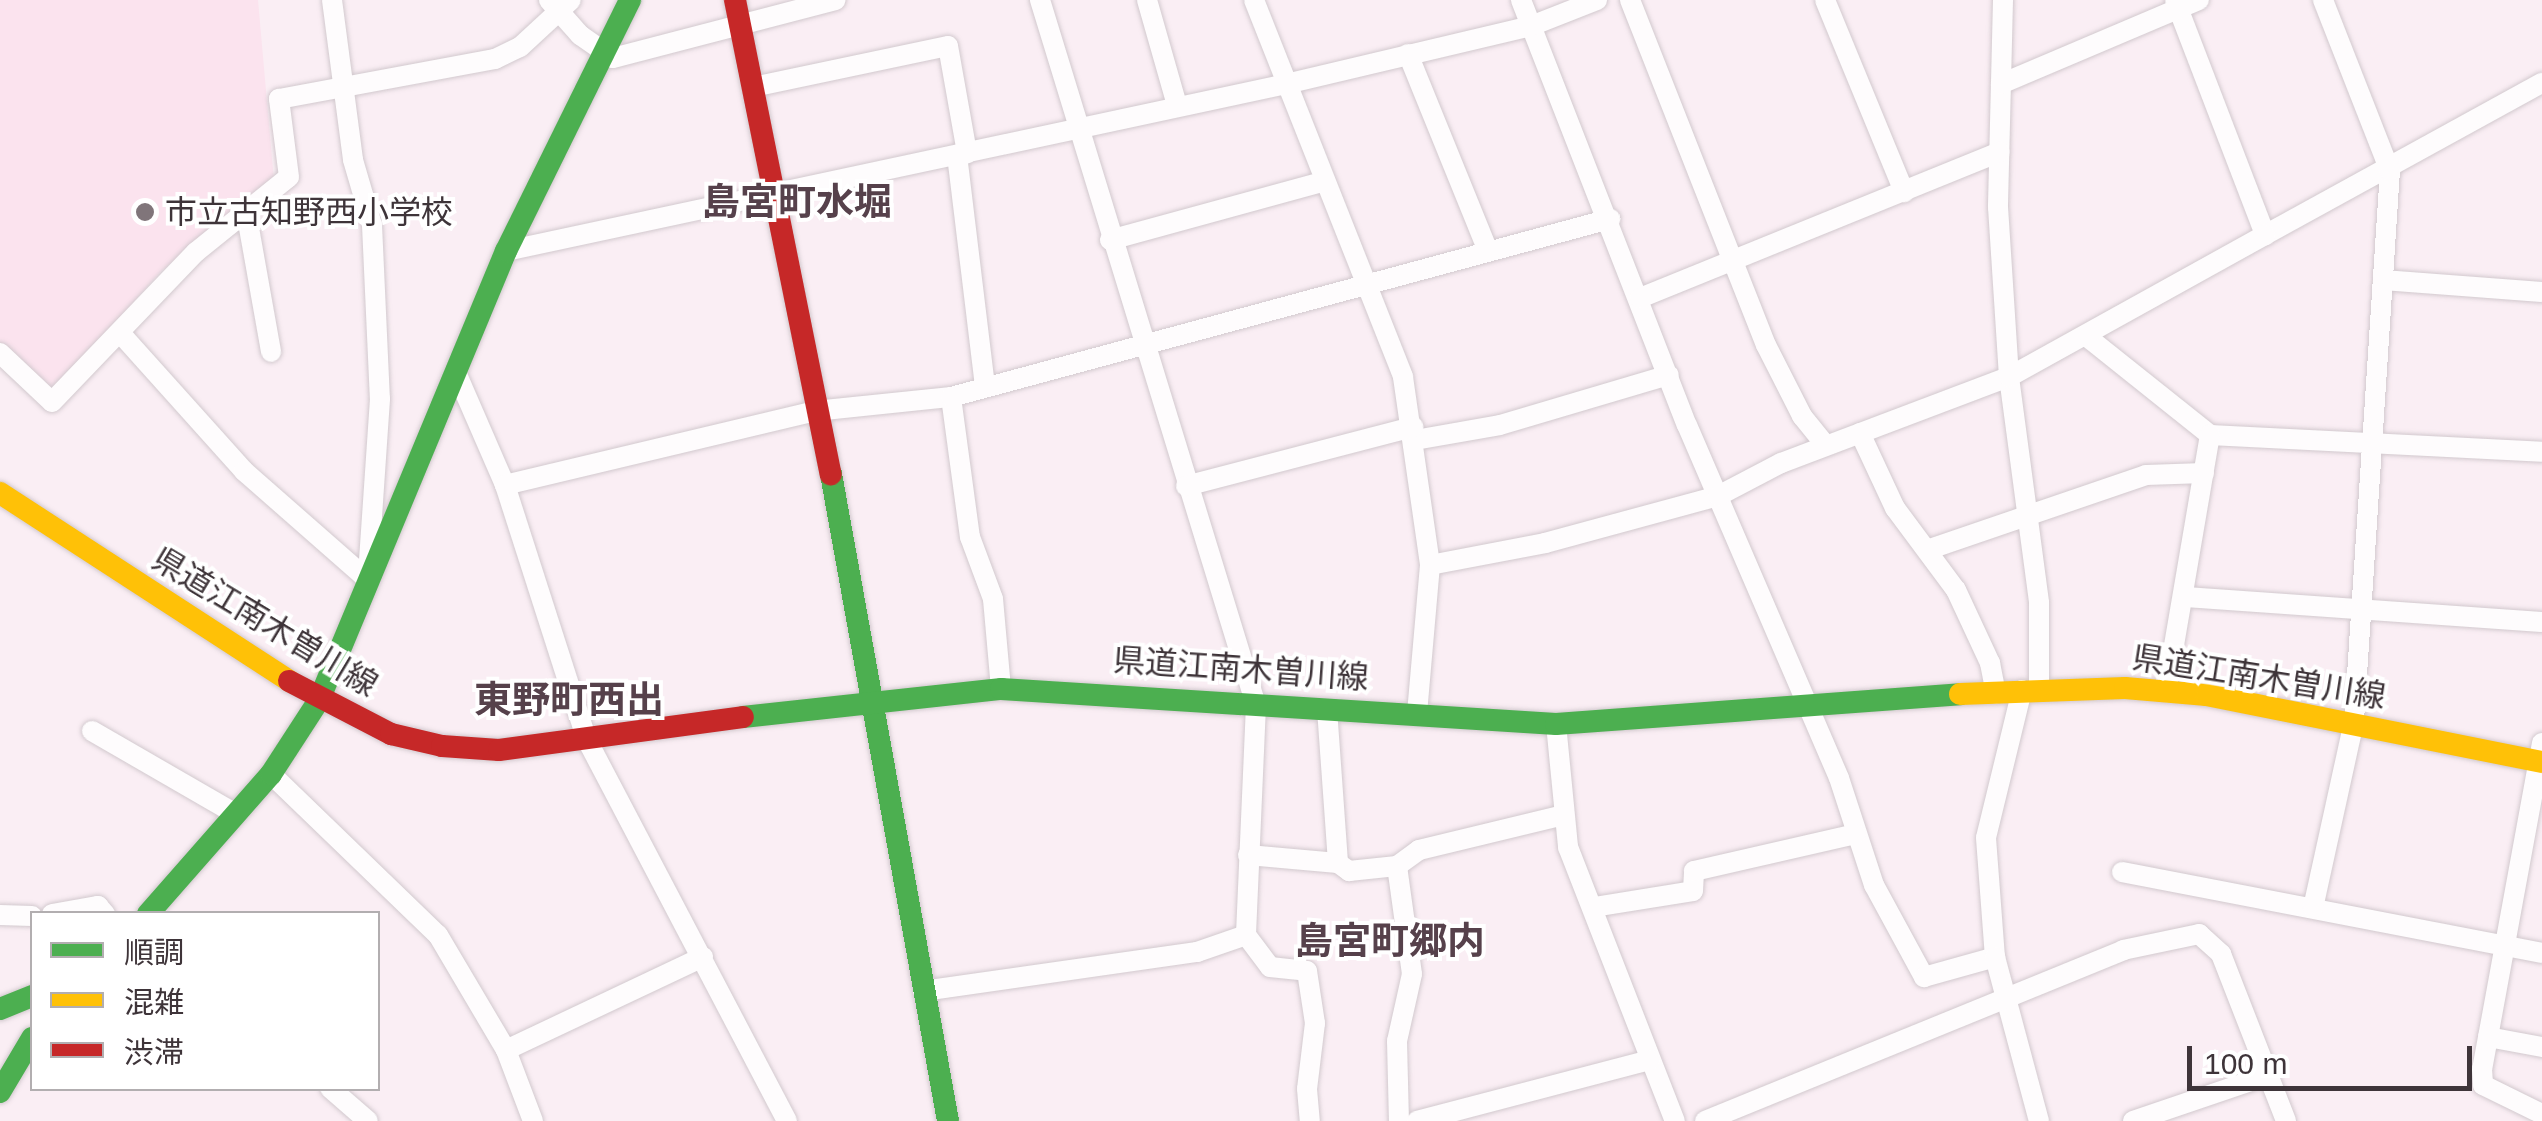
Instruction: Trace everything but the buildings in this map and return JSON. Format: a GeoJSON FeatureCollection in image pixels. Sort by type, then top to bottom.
{"type":"FeatureCollection","features":[{"type":"Feature","properties":{"kind":"main road"},"geometry":{"type":"LineString","coordinates":[[151,911],[271,774],[319,700],[458,377],[506,251],[630,0]]}},
{"type":"Feature","properties":{"kind":"main road"},"geometry":{"type":"LineString","coordinates":[[734,0],[876,699],[948,1121]]}},
{"type":"Feature","properties":{"kind":"main road","name":"県道江南木曽川線"},"geometry":{"type":"LineString","coordinates":[[0,494],[319,700],[391,734],[442,746],[499,750],[876,699],[1001,689],[1556,724],[1811,709],[2031,688],[2166,692],[2354,722],[2542,761]]}},
{"type":"Feature","properties":{"kind":"main road"},"geometry":{"type":"LineString","coordinates":[[0,1009],[30,997]]}},
{"type":"Feature","properties":{"kind":"main road"},"geometry":{"type":"LineString","coordinates":[[0,1092],[30,1041]]}},
{"type":"Feature","properties":{"kind":"street"},"geometry":{"type":"LineString","coordinates":[[332,0],[354,160],[372,225],[380,399],[368,580]]}},
{"type":"Feature","properties":{"kind":"street"},"geometry":{"type":"LineString","coordinates":[[0,354],[52,402],[122,335],[196,252],[289,177],[279,99],[495,59],[520,48],[560,4],[612,58],[836,0]]}},
{"type":"Feature","properties":{"kind":"street"},"geometry":{"type":"LineString","coordinates":[[1040,0],[1142,346],[1256,704],[1246,935],[1270,968],[1307,971],[1315,1023],[1307,1089],[1310,1121]]}},
{"type":"Feature","properties":{"kind":"street"},"geometry":{"type":"LineString","coordinates":[[1147,0],[1177,105]]}},
{"type":"Feature","properties":{"kind":"street"},"geometry":{"type":"LineString","coordinates":[[1254,0],[1404,376],[1430,565],[1417,714]]}},
{"type":"Feature","properties":{"kind":"street"},"geometry":{"type":"LineString","coordinates":[[1521,0],[1718,496],[1811,709],[1874,885],[1924,977],[1995,957]]}},
{"type":"Feature","properties":{"kind":"street"},"geometry":{"type":"LineString","coordinates":[[506,251],[1286,84],[1531,26],[1597,0]]}},
{"type":"Feature","properties":{"kind":"street"},"geometry":{"type":"LineString","coordinates":[[1630,0],[1766,345],[1802,416],[1826,446]]}},
{"type":"Feature","properties":{"kind":"street"},"geometry":{"type":"LineString","coordinates":[[1825,0],[1904,192]]}},
{"type":"Feature","properties":{"kind":"street"},"geometry":{"type":"LineString","coordinates":[[2003,0],[2000,152],[2009,377],[2030,513],[2031,688],[1986,838],[1995,957],[2040,1121]]}},
{"type":"Feature","properties":{"kind":"street"},"geometry":{"type":"LineString","coordinates":[[2001,84],[2177,4],[2199,0]]}},
{"type":"Feature","properties":{"kind":"street"},"geometry":{"type":"LineString","coordinates":[[2313,908],[2354,722],[2390,170],[2323,0]]}},
{"type":"Feature","properties":{"kind":"street"},"geometry":{"type":"LineString","coordinates":[[2177,4],[2264,235]]}},
{"type":"Feature","properties":{"kind":"street"},"geometry":{"type":"LineString","coordinates":[[753,86],[948,46],[984,386]]}},
{"type":"Feature","properties":{"kind":"street"},"geometry":{"type":"LineString","coordinates":[[1408,54],[1488,251]]}},
{"type":"Feature","properties":{"kind":"street"},"geometry":{"type":"LineString","coordinates":[[1430,565],[1545,543],[1718,496],[1826,446],[2009,377],[2542,83]]}},
{"type":"Feature","properties":{"kind":"street"},"geometry":{"type":"LineString","coordinates":[[1640,298],[2000,152]]}},
{"type":"Feature","properties":{"kind":"street"},"geometry":{"type":"LineString","coordinates":[[1110,240],[1325,181]]}},
{"type":"Feature","properties":{"kind":"street"},"geometry":{"type":"LineString","coordinates":[[246,212],[271,352]]}},
{"type":"Feature","properties":{"kind":"street"},"geometry":{"type":"LineString","coordinates":[[505,486],[815,410],[951,397],[1368,288],[1610,219]]}},
{"type":"Feature","properties":{"kind":"street"},"geometry":{"type":"LineString","coordinates":[[2383,280],[2542,292]]}},
{"type":"Feature","properties":{"kind":"street"},"geometry":{"type":"LineString","coordinates":[[122,335],[244,470],[368,580]]}},
{"type":"Feature","properties":{"kind":"street"},"geometry":{"type":"LineString","coordinates":[[2086,336],[2210,434],[2542,452]]}},
{"type":"Feature","properties":{"kind":"street"},"geometry":{"type":"LineString","coordinates":[[1186,486],[1414,434],[1500,424],[1669,375]]}},
{"type":"Feature","properties":{"kind":"street"},"geometry":{"type":"LineString","coordinates":[[458,377],[505,486],[587,740],[787,1121]]}},
{"type":"Feature","properties":{"kind":"street"},"geometry":{"type":"LineString","coordinates":[[951,397],[970,537],[993,600],[1001,689]]}},
{"type":"Feature","properties":{"kind":"street"},"geometry":{"type":"LineString","coordinates":[[1860,433],[1895,508],[1956,590],[1990,663],[1996,693]]}},
{"type":"Feature","properties":{"kind":"street"},"geometry":{"type":"LineString","coordinates":[[2166,692],[2210,434]]}},
{"type":"Feature","properties":{"kind":"street"},"geometry":{"type":"LineString","coordinates":[[1927,550],[2146,475],[2204,473]]}},
{"type":"Feature","properties":{"kind":"street"},"geometry":{"type":"LineString","coordinates":[[2184,597],[2359,604],[2542,622]]}},
{"type":"Feature","properties":{"kind":"street"},"geometry":{"type":"LineString","coordinates":[[1327,709],[1338,863]]}},
{"type":"Feature","properties":{"kind":"street"},"geometry":{"type":"LineString","coordinates":[[1556,724],[1568,848],[1675,1121]]}},
{"type":"Feature","properties":{"kind":"street"},"geometry":{"type":"LineString","coordinates":[[92,731],[236,814]]}},
{"type":"Feature","properties":{"kind":"street"},"geometry":{"type":"LineString","coordinates":[[2532,1116],[2484,1085],[2488,1037],[2542,761],[2542,742]]}},
{"type":"Feature","properties":{"kind":"street"},"geometry":{"type":"LineString","coordinates":[[271,774],[438,935],[506,1050],[533,1121]]}},
{"type":"Feature","properties":{"kind":"street"},"geometry":{"type":"LineString","coordinates":[[1248,854],[1338,863],[1349,871],[1397,866],[1419,850],[1564,815]]}},
{"type":"Feature","properties":{"kind":"street"},"geometry":{"type":"LineString","coordinates":[[1594,907],[1693,891],[1694,871],[1856,834]]}},
{"type":"Feature","properties":{"kind":"street"},"geometry":{"type":"LineString","coordinates":[[1397,866],[1412,974],[1397,1040],[1399,1121]]}},
{"type":"Feature","properties":{"kind":"street"},"geometry":{"type":"LineString","coordinates":[[2122,872],[2542,953]]}},
{"type":"Feature","properties":{"kind":"street"},"geometry":{"type":"LineString","coordinates":[[69,911],[98,906],[102,911]]}},
{"type":"Feature","properties":{"kind":"street"},"geometry":{"type":"LineString","coordinates":[[0,915],[30,916]]}},
{"type":"Feature","properties":{"kind":"street"},"geometry":{"type":"LineString","coordinates":[[1706,1121],[2123,950],[2199,934],[2220,954],[2286,1121]]}},
{"type":"Feature","properties":{"kind":"street"},"geometry":{"type":"LineString","coordinates":[[923,991],[1197,952],[1246,935]]}},
{"type":"Feature","properties":{"kind":"street"},"geometry":{"type":"LineString","coordinates":[[506,1050],[703,957]]}},
{"type":"Feature","properties":{"kind":"street"},"geometry":{"type":"LineString","coordinates":[[2488,1037],[2542,1047]]}},
{"type":"Feature","properties":{"kind":"street"},"geometry":{"type":"LineString","coordinates":[[1417,1121],[1650,1060]]}},
{"type":"Feature","properties":{"kind":"street"},"geometry":{"type":"LineString","coordinates":[[2134,1121],[2268,1075]]}},
{"type":"Feature","properties":{"kind":"street"},"geometry":{"type":"LineString","coordinates":[[333,1091],[368,1121]]}},
{"type":"Feature","properties":{"kind":"shaded area"},"geometry":{"type":"Polygon","coordinates":[[[0,0],[258,0],[274,181],[161,271],[48,397],[0,350],[0,0]]]}},
{"type":"Feature","properties":{"kind":"traffic: fast"},"geometry":{"type":"LineString","coordinates":[[151,911],[271,774],[319,700],[506,251],[630,0]]}},
{"type":"Feature","properties":{"kind":"traffic: fast"},"geometry":{"type":"LineString","coordinates":[[831,474],[948,1121]]}},
{"type":"Feature","properties":{"kind":"traffic: fast"},"geometry":{"type":"LineString","coordinates":[[743,717],[1001,689],[1556,724],[1960,694]]}},
{"type":"Feature","properties":{"kind":"traffic: fast"},"geometry":{"type":"LineString","coordinates":[[0,1009],[30,997]]}},
{"type":"Feature","properties":{"kind":"traffic: fast"},"geometry":{"type":"LineString","coordinates":[[0,1092],[30,1041]]}},
{"type":"Feature","properties":{"kind":"traffic: slow"},"geometry":{"type":"LineString","coordinates":[[0,493],[289,681]]}},
{"type":"Feature","properties":{"kind":"traffic: slow"},"geometry":{"type":"LineString","coordinates":[[1960,694],[2125,688],[2207,695],[2542,762]]}},
{"type":"Feature","properties":{"kind":"traffic: jam"},"geometry":{"type":"LineString","coordinates":[[735,0],[831,474]]}},
{"type":"Feature","properties":{"kind":"traffic: jam"},"geometry":{"type":"LineString","coordinates":[[289,681],[391,734],[442,746],[499,750],[743,717]]}},
{"type":"Feature","properties":{"kind":"place","name":"市立古知野西小学校"},"geometry":{"type":"Point","coordinates":[145,212]}},
{"type":"Feature","properties":{"kind":"district","name":"島宮町水堀"},"geometry":{"type":"Point","coordinates":[797,203]}},
{"type":"Feature","properties":{"kind":"district","name":"東野町西出"},"geometry":{"type":"Point","coordinates":[569,701]}},
{"type":"Feature","properties":{"kind":"district","name":"島宮町郷内"},"geometry":{"type":"Point","coordinates":[1390,942]}}]}
